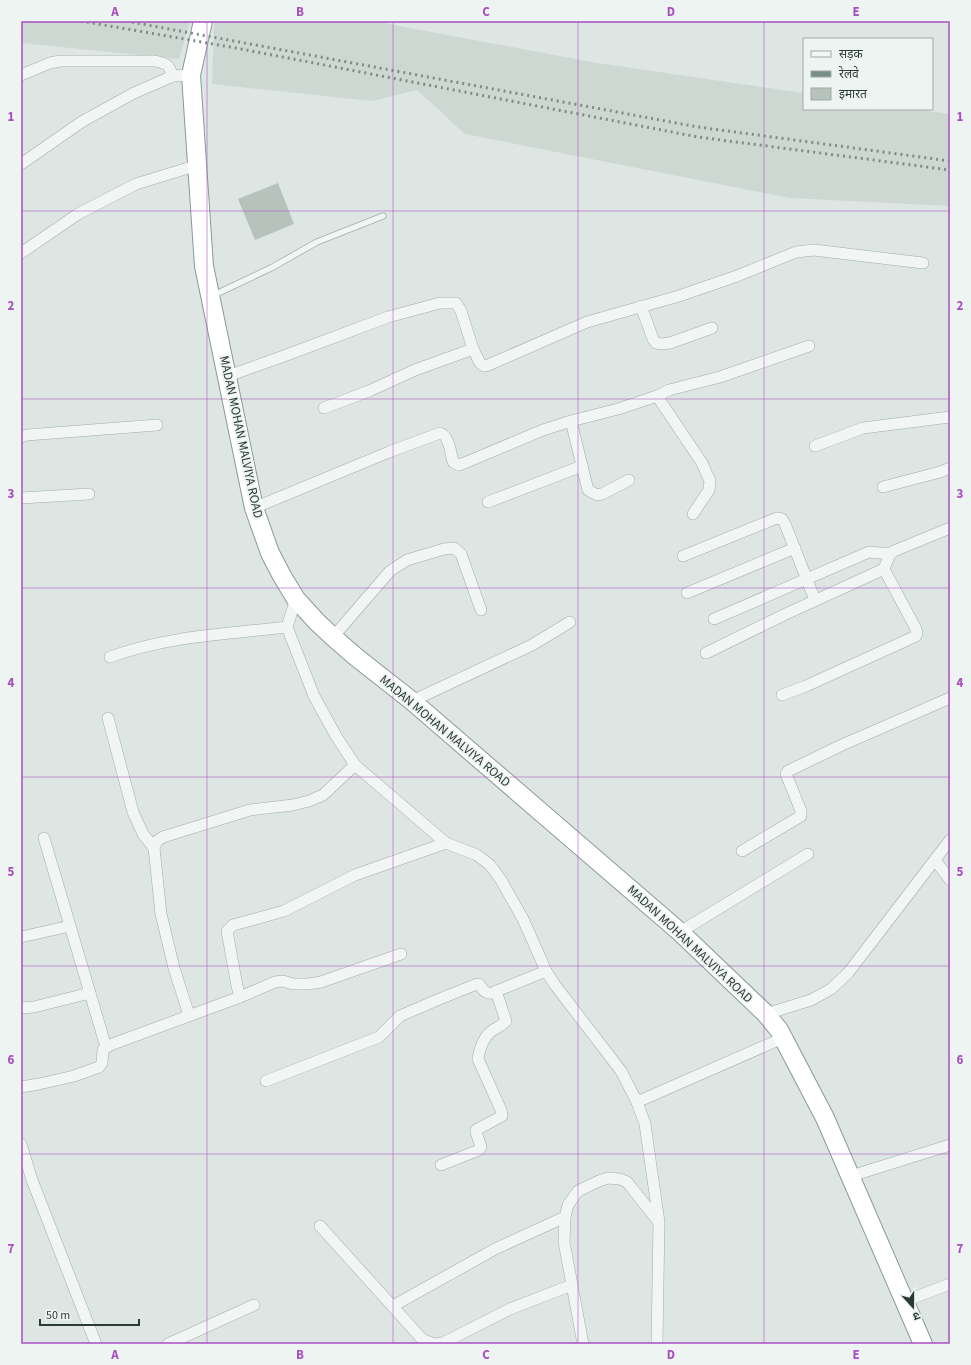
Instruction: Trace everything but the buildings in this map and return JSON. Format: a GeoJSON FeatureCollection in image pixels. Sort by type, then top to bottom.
{"type":"FeatureCollection","features":[{"type":"Feature","properties":{"kind":"highway","name":"MADAN MOHAN MALVIYA ROAD"},"geometry":{"type":"LineString","coordinates":[[203,21],[192,74],[204,266],[228,376],[254,508],[270,553],[282,576],[296,600],[316,622],[412,701],[680,932],[766,1014],[783,1038],[825,1118],[923,1344]]}},
{"type":"Feature","properties":{"kind":"street"},"geometry":{"type":"LineString","coordinates":[[21,75],[50,63],[60,61],[155,61],[166,63],[169,66],[173,76]]}},
{"type":"Feature","properties":{"kind":"street"},"geometry":{"type":"LineString","coordinates":[[21,164],[83,120],[134,93],[173,76],[192,74]]}},
{"type":"Feature","properties":{"kind":"street"},"geometry":{"type":"LineString","coordinates":[[21,253],[78,214],[136,184],[198,166]]}},
{"type":"Feature","properties":{"kind":"street"},"geometry":{"type":"LineString","coordinates":[[228,376],[388,317],[440,303],[456,303],[461,311],[473,349],[480,363],[486,366],[587,322],[679,296],[737,276],[800,251],[814,250],[922,263]]}},
{"type":"Feature","properties":{"kind":"street"},"geometry":{"type":"LineString","coordinates":[[641,306],[653,339],[656,343],[670,343],[712,328]]}},
{"type":"Feature","properties":{"kind":"street"},"geometry":{"type":"LineString","coordinates":[[254,508],[389,452],[440,433],[446,437],[453,462],[459,465],[543,430],[618,409],[657,396],[669,390],[720,377],[808,346]]}},
{"type":"Feature","properties":{"kind":"street"},"geometry":{"type":"LineString","coordinates":[[324,408],[370,391],[415,370],[473,349]]}},
{"type":"Feature","properties":{"kind":"street"},"geometry":{"type":"LineString","coordinates":[[657,396],[702,462],[708,477],[709,490],[693,514]]}},
{"type":"Feature","properties":{"kind":"street"},"geometry":{"type":"LineString","coordinates":[[815,446],[863,428],[950,417]]}},
{"type":"Feature","properties":{"kind":"street"},"geometry":{"type":"LineString","coordinates":[[571,421],[588,490],[596,495],[608,492],[629,480]]}},
{"type":"Feature","properties":{"kind":"street"},"geometry":{"type":"LineString","coordinates":[[21,437],[157,425]]}},
{"type":"Feature","properties":{"kind":"street"},"geometry":{"type":"LineString","coordinates":[[488,502],[582,466]]}},
{"type":"Feature","properties":{"kind":"street"},"geometry":{"type":"LineString","coordinates":[[883,487],[950,468]]}},
{"type":"Feature","properties":{"kind":"street"},"geometry":{"type":"LineString","coordinates":[[21,498],[89,494]]}},
{"type":"Feature","properties":{"kind":"street"},"geometry":{"type":"LineString","coordinates":[[683,556],[777,518],[782,519],[815,600]]}},
{"type":"Feature","properties":{"kind":"street"},"geometry":{"type":"LineString","coordinates":[[714,619],[869,552],[890,554],[950,528]]}},
{"type":"Feature","properties":{"kind":"street"},"geometry":{"type":"LineString","coordinates":[[333,637],[390,571],[407,560],[444,549],[454,548],[461,554],[481,610]]}},
{"type":"Feature","properties":{"kind":"street"},"geometry":{"type":"LineString","coordinates":[[687,593],[795,548]]}},
{"type":"Feature","properties":{"kind":"street"},"geometry":{"type":"LineString","coordinates":[[706,653],[815,600],[884,569],[890,554]]}},
{"type":"Feature","properties":{"kind":"street"},"geometry":{"type":"LineString","coordinates":[[782,695],[806,686],[916,636],[916,629],[884,569]]}},
{"type":"Feature","properties":{"kind":"street"},"geometry":{"type":"LineString","coordinates":[[296,600],[287,628],[314,696],[336,736],[355,765],[446,843],[477,855],[490,866],[501,880],[523,919],[546,971],[555,986],[621,1071],[637,1102],[644,1124],[659,1222],[657,1344]]}},
{"type":"Feature","properties":{"kind":"street"},"geometry":{"type":"LineString","coordinates":[[412,701],[526,648],[570,622]]}},
{"type":"Feature","properties":{"kind":"street"},"geometry":{"type":"LineString","coordinates":[[110,657],[159,642],[287,628]]}},
{"type":"Feature","properties":{"kind":"street"},"geometry":{"type":"LineString","coordinates":[[742,851],[801,816],[801,811],[786,774],[788,771],[950,698]]}},
{"type":"Feature","properties":{"kind":"street"},"geometry":{"type":"LineString","coordinates":[[108,718],[133,812],[142,834],[154,848]]}},
{"type":"Feature","properties":{"kind":"street"},"geometry":{"type":"LineString","coordinates":[[189,1015],[174,968],[162,914],[154,848],[157,842],[163,837],[250,810],[293,805],[309,801],[323,795],[355,765]]}},
{"type":"Feature","properties":{"kind":"street"},"geometry":{"type":"LineString","coordinates":[[44,838],[106,1047]]}},
{"type":"Feature","properties":{"kind":"street"},"geometry":{"type":"LineString","coordinates":[[766,1014],[811,1000],[831,990],[848,973],[950,840]]}},
{"type":"Feature","properties":{"kind":"street"},"geometry":{"type":"LineString","coordinates":[[240,997],[227,931],[230,927],[284,911],[355,875],[446,843]]}},
{"type":"Feature","properties":{"kind":"street"},"geometry":{"type":"LineString","coordinates":[[680,932],[808,854]]}},
{"type":"Feature","properties":{"kind":"street"},"geometry":{"type":"LineString","coordinates":[[935,860],[950,880]]}},
{"type":"Feature","properties":{"kind":"street"},"geometry":{"type":"LineString","coordinates":[[21,937],[70,926]]}},
{"type":"Feature","properties":{"kind":"street"},"geometry":{"type":"LineString","coordinates":[[21,1087],[74,1076],[99,1067],[102,1062],[103,1050],[106,1047],[130,1036],[240,997],[275,982],[283,981],[294,984],[308,984],[321,982],[401,954]]}},
{"type":"Feature","properties":{"kind":"street"},"geometry":{"type":"LineString","coordinates":[[266,1081],[379,1037],[400,1016],[477,984],[479,984],[484,992],[489,994],[546,971]]}},
{"type":"Feature","properties":{"kind":"street"},"geometry":{"type":"LineString","coordinates":[[441,1165],[479,1150],[481,1147],[476,1130],[502,1116],[501,1110],[478,1059],[479,1052],[487,1035],[493,1030],[502,1026],[506,1021],[496,991]]}},
{"type":"Feature","properties":{"kind":"street"},"geometry":{"type":"LineString","coordinates":[[21,1008],[34,1007],[90,993]]}},
{"type":"Feature","properties":{"kind":"street"},"geometry":{"type":"LineString","coordinates":[[637,1102],[783,1038]]}},
{"type":"Feature","properties":{"kind":"street"},"geometry":{"type":"LineString","coordinates":[[21,1144],[32,1180],[96,1344]]}},
{"type":"Feature","properties":{"kind":"street"},"geometry":{"type":"LineString","coordinates":[[851,1176],[950,1145]]}},
{"type":"Feature","properties":{"kind":"street"},"geometry":{"type":"LineString","coordinates":[[583,1344],[564,1242],[565,1217],[568,1205],[578,1191],[608,1178],[620,1179],[627,1182],[659,1222]]}},
{"type":"Feature","properties":{"kind":"street"},"geometry":{"type":"LineString","coordinates":[[393,1306],[495,1249],[565,1217]]}},
{"type":"Feature","properties":{"kind":"street"},"geometry":{"type":"LineString","coordinates":[[320,1226],[422,1340],[434,1344],[443,1343],[510,1309],[572,1285]]}},
{"type":"Feature","properties":{"kind":"street"},"geometry":{"type":"LineString","coordinates":[[905,1301],[950,1284]]}},
{"type":"Feature","properties":{"kind":"street"},"geometry":{"type":"LineString","coordinates":[[168,1344],[254,1305]]}},
{"type":"Feature","properties":{"kind":"lane"},"geometry":{"type":"LineString","coordinates":[[211,297],[271,268],[317,242],[383,216]]}},
{"type":"Feature","properties":{"kind":"shaded area"},"geometry":{"type":"Polygon","coordinates":[[[21,21],[190,21],[179,59],[21,43],[21,21]]]}},
{"type":"Feature","properties":{"kind":"shaded area"},"geometry":{"type":"Polygon","coordinates":[[[216,21],[373,21],[597,63],[803,93],[803,110],[920,110],[950,114],[950,206],[790,198],[465,134],[417,90],[372,101],[212,84],[214,25],[216,21]]]}},
{"type":"Feature","properties":{"kind":"railway"},"geometry":{"type":"LineString","coordinates":[[81,21],[236,48],[698,137],[950,170]]}},
{"type":"Feature","properties":{"kind":"railway"},"geometry":{"type":"LineString","coordinates":[[126,21],[698,127],[950,161]]}}]}
